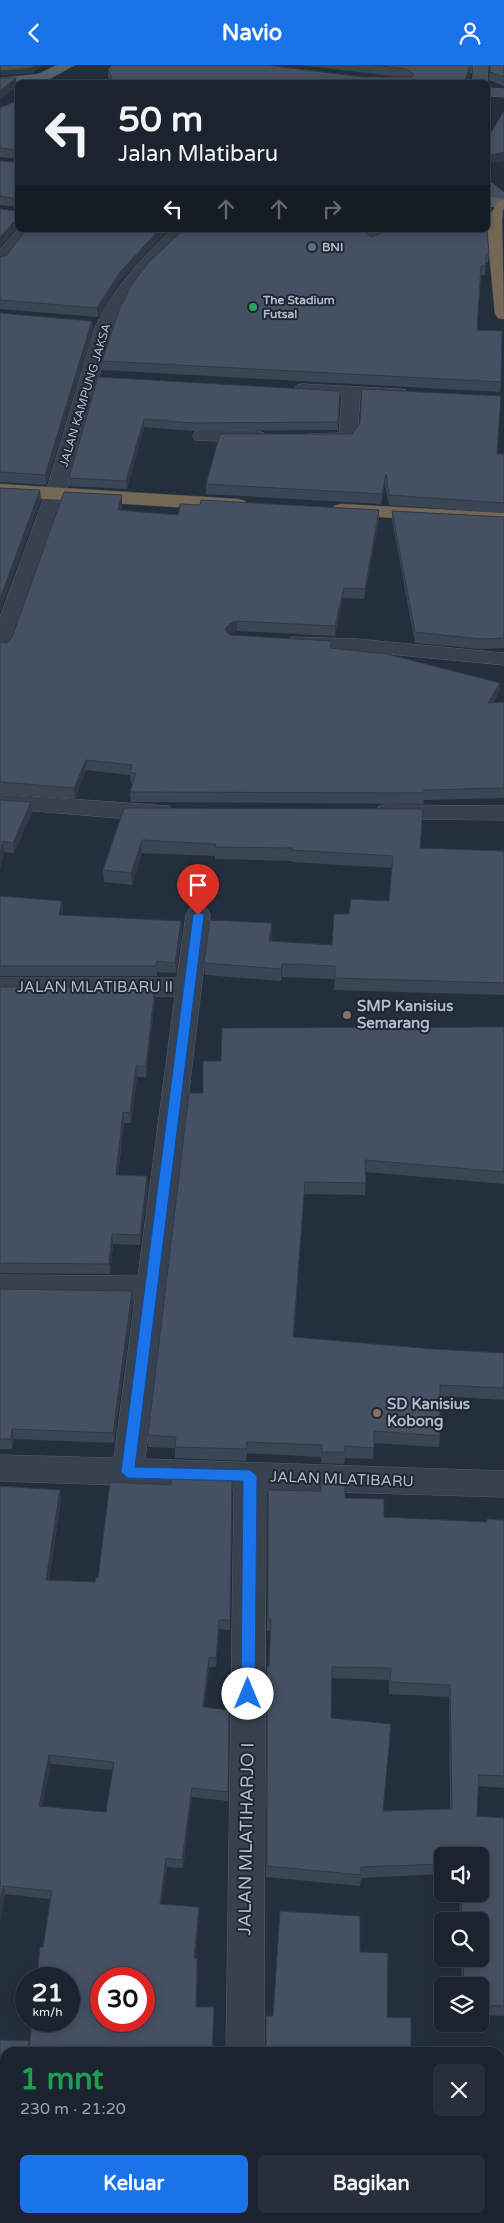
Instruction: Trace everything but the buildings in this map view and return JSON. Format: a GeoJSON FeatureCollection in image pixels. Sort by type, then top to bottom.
{"type":"FeatureCollection","features":[{"type":"Feature","properties":{"kind":"highway"},"geometry":{"type":"LineString","coordinates":[[504,205],[494,220],[504,314]]}},
{"type":"Feature","properties":{"kind":"highway"},"geometry":{"type":"LineString","coordinates":[[0,490],[55,495],[261,506]]}},
{"type":"Feature","properties":{"kind":"highway"},"geometry":{"type":"LineString","coordinates":[[320,509],[504,519]]}},
{"type":"Feature","properties":{"kind":"main road"},"geometry":{"type":"LineString","coordinates":[[480,80],[481,65]]}},
{"type":"Feature","properties":{"kind":"main road"},"geometry":{"type":"LineString","coordinates":[[20,80],[65,73]]}},
{"type":"Feature","properties":{"kind":"main road"},"geometry":{"type":"LineString","coordinates":[[0,82],[15,81]]}},
{"type":"Feature","properties":{"kind":"main road"},"geometry":{"type":"LineString","coordinates":[[0,86],[15,89]]}},
{"type":"Feature","properties":{"kind":"main road"},"geometry":{"type":"LineString","coordinates":[[490,91],[504,93]]}},
{"type":"Feature","properties":{"kind":"main road"},"geometry":{"type":"LineString","coordinates":[[490,189],[503,201],[504,205]]}},
{"type":"Feature","properties":{"kind":"main road"},"geometry":{"type":"LineString","coordinates":[[490,202],[504,205]]}},
{"type":"Feature","properties":{"kind":"street"},"geometry":{"type":"LineString","coordinates":[[0,260],[24,232]]}},
{"type":"Feature","properties":{"kind":"street","name":"JALAN KAMPUNG JAKSA"},"geometry":{"type":"LineString","coordinates":[[0,646],[55,495],[105,325],[116,302],[140,269],[172,232]]}},
{"type":"Feature","properties":{"kind":"street"},"geometry":{"type":"LineString","coordinates":[[86,323],[105,325]]}},
{"type":"Feature","properties":{"kind":"street"},"geometry":{"type":"LineString","coordinates":[[90,377],[108,378]]}},
{"type":"Feature","properties":{"kind":"street"},"geometry":{"type":"LineString","coordinates":[[282,388],[419,395]]}},
{"type":"Feature","properties":{"kind":"street"},"geometry":{"type":"LineString","coordinates":[[296,438],[334,439],[348,436],[352,392]]}},
{"type":"Feature","properties":{"kind":"street"},"geometry":{"type":"LineString","coordinates":[[202,436],[278,437]]}},
{"type":"Feature","properties":{"kind":"street"},"geometry":{"type":"LineString","coordinates":[[277,642],[356,645],[504,659]]}},
{"type":"Feature","properties":{"kind":"street"},"geometry":{"type":"LineString","coordinates":[[0,801],[117,811],[186,811]]}},
{"type":"Feature","properties":{"kind":"street"},"geometry":{"type":"LineString","coordinates":[[365,812],[504,813]]}},
{"type":"Feature","properties":{"kind":"street"},"geometry":{"type":"LineString","coordinates":[[128,1472],[198,915]]}},
{"type":"Feature","properties":{"kind":"street","name":"JALAN MLATIBARU II"},"geometry":{"type":"LineString","coordinates":[[0,987],[190,987]]}},
{"type":"Feature","properties":{"kind":"street"},"geometry":{"type":"LineString","coordinates":[[0,1286],[151,1288]]}},
{"type":"Feature","properties":{"kind":"street","name":"JALAN MLATIBARU"},"geometry":{"type":"LineString","coordinates":[[0,1468],[504,1485]]}},
{"type":"Feature","properties":{"kind":"street","name":"JALAN MLATIHARJO I"},"geometry":{"type":"LineString","coordinates":[[244,2047],[250,1476]]}},
{"type":"Feature","properties":{"kind":"place","name":"BNI"},"geometry":{"type":"Point","coordinates":[312,247]}},
{"type":"Feature","properties":{"kind":"place","name":"The Stadium Futsal"},"geometry":{"type":"Point","coordinates":[253,307]}},
{"type":"Feature","properties":{"kind":"place","name":"SMP Kanisius Semarang"},"geometry":{"type":"Point","coordinates":[347,1015]}},
{"type":"Feature","properties":{"kind":"place","name":"SD Kanisius Kobong"},"geometry":{"type":"Point","coordinates":[377,1413]}},
{"type":"Feature","properties":{"kind":"route"},"geometry":{"type":"LineString","coordinates":[[198,915],[128,1472],[250,1476],[248,1694]]}}]}
